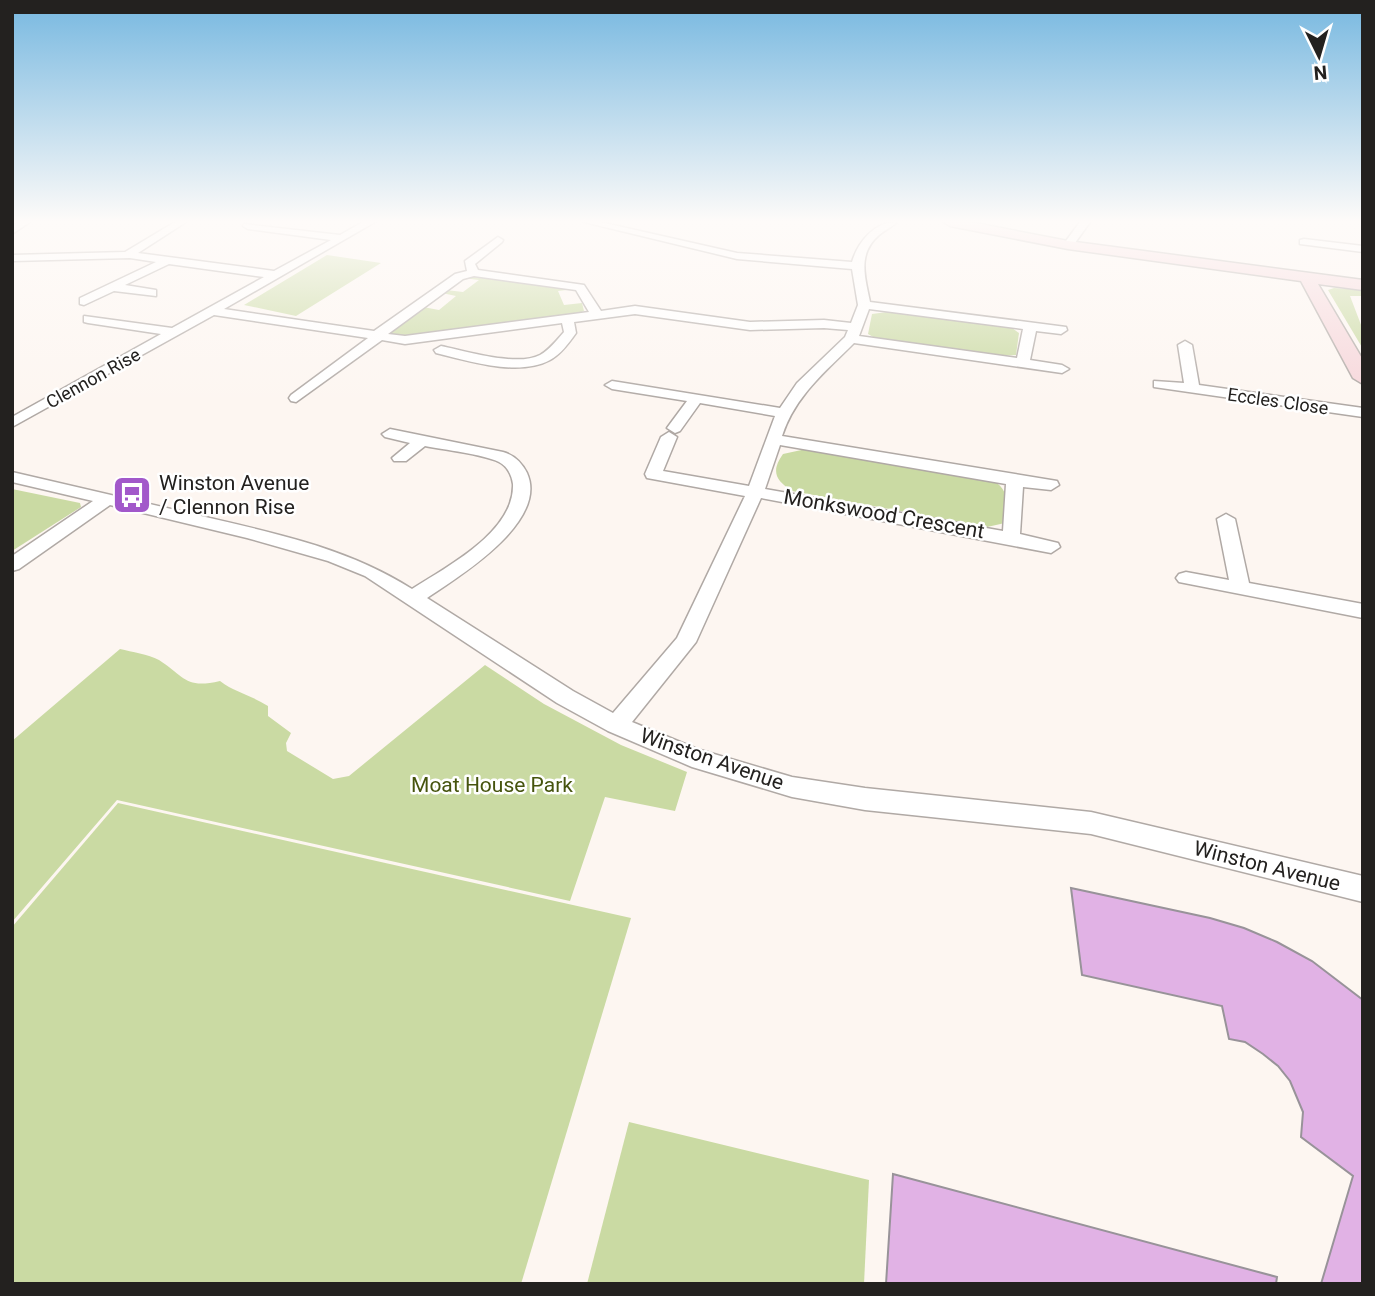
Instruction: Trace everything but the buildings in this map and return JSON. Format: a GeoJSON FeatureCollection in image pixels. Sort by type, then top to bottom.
{"type":"FeatureCollection","features":[{"type":"Feature","properties":{"kind":"main road"},"geometry":{"type":"LineString","coordinates":[[1310,282],[1363,378]]}},
{"type":"Feature","properties":{"kind":"main road"},"geometry":{"type":"LineString","coordinates":[[1343,282],[1363,285]]}},
{"type":"Feature","properties":{"kind":"street"},"geometry":{"type":"LineString","coordinates":[[84,301],[122,282]]}},
{"type":"Feature","properties":{"kind":"street","name":"Clennon Rise"},"geometry":{"type":"LineString","coordinates":[[12,423],[262,282]]}},
{"type":"Feature","properties":{"kind":"street"},"geometry":{"type":"LineString","coordinates":[[296,398],[450,282]]}},
{"type":"Feature","properties":{"kind":"street"},"geometry":{"type":"LineString","coordinates":[[554,282],[575,285],[583,289],[597,315]]}},
{"type":"Feature","properties":{"kind":"street"},"geometry":{"type":"LineString","coordinates":[[860,282],[864,305],[1061,330]]}},
{"type":"Feature","properties":{"kind":"street"},"geometry":{"type":"LineString","coordinates":[[113,287],[152,293]]}},
{"type":"Feature","properties":{"kind":"street","name":"Monkswood Crescent"},"geometry":{"type":"LineString","coordinates":[[616,725],[686,642],[756,491],[785,412],[802,386],[853,333],[864,305]]}},
{"type":"Feature","properties":{"kind":"street"},"geometry":{"type":"LineString","coordinates":[[213,311],[377,337],[418,339],[635,310],[750,326],[824,324],[853,333],[1062,369]]}},
{"type":"Feature","properties":{"kind":"street","name":"Clennon Rise"},"geometry":{"type":"LineString","coordinates":[[88,319],[173,332]]}},
{"type":"Feature","properties":{"kind":"street"},"geometry":{"type":"LineString","coordinates":[[441,350],[520,363],[543,359],[570,334],[566,319]]}},
{"type":"Feature","properties":{"kind":"street"},"geometry":{"type":"LineString","coordinates":[[1023,363],[1030,326]]}},
{"type":"Feature","properties":{"kind":"street"},"geometry":{"type":"LineString","coordinates":[[485,357],[502,345]]}},
{"type":"Feature","properties":{"kind":"street"},"geometry":{"type":"LineString","coordinates":[[1185,345],[1192,388]]}},
{"type":"Feature","properties":{"kind":"street","name":"Eccles Close"},"geometry":{"type":"LineString","coordinates":[[1158,384],[1363,413]]}},
{"type":"Feature","properties":{"kind":"street"},"geometry":{"type":"LineString","coordinates":[[612,385],[785,412]]}},
{"type":"Feature","properties":{"kind":"street"},"geometry":{"type":"LineString","coordinates":[[696,398],[672,433],[653,474],[756,491]]}},
{"type":"Feature","properties":{"kind":"street"},"geometry":{"type":"LineString","coordinates":[[390,434],[503,457],[510,461],[521,480],[517,505],[500,531],[474,555],[414,597]]}},
{"type":"Feature","properties":{"kind":"street"},"geometry":{"type":"LineString","coordinates":[[774,439],[1051,485]]}},
{"type":"Feature","properties":{"kind":"street"},"geometry":{"type":"LineString","coordinates":[[400,458],[422,441]]}},
{"type":"Feature","properties":{"kind":"street","name":"Winston Avenue"},"geometry":{"type":"LineString","coordinates":[[12,477],[251,533],[335,556],[372,572],[414,597],[565,697],[616,725],[692,757],[792,787],[864,799],[1091,823],[1363,889]]}},
{"type":"Feature","properties":{"kind":"street","name":"Monkswood Crescent"},"geometry":{"type":"LineString","coordinates":[[1011,538],[1015,481]]}},
{"type":"Feature","properties":{"kind":"street","name":"Monkswood Crescent"},"geometry":{"type":"LineString","coordinates":[[756,491],[1051,547]]}},
{"type":"Feature","properties":{"kind":"street"},"geometry":{"type":"LineString","coordinates":[[12,565],[106,500]]}},
{"type":"Feature","properties":{"kind":"street"},"geometry":{"type":"LineString","coordinates":[[1226,519],[1240,588]]}},
{"type":"Feature","properties":{"kind":"street"},"geometry":{"type":"LineString","coordinates":[[1186,578],[1363,611]]}},
{"type":"Feature","properties":{"kind":"green space"},"geometry":{"type":"Polygon","coordinates":[[[281,282],[350,282],[296,316],[244,305],[281,282]]]}},
{"type":"Feature","properties":{"kind":"green space"},"geometry":{"type":"Polygon","coordinates":[[[476,282],[532,282],[575,289],[558,291],[564,305],[582,303],[584,311],[408,336],[397,337],[391,333],[423,307],[439,310],[456,296],[442,293],[446,290],[463,292],[476,282]]]}},
{"type":"Feature","properties":{"kind":"green space"},"geometry":{"type":"Polygon","coordinates":[[[1328,290],[1363,290],[1363,296],[1350,296],[1363,330],[1363,349],[1328,290]]]}},
{"type":"Feature","properties":{"kind":"green space"},"geometry":{"type":"Polygon","coordinates":[[[887,312],[1009,326],[1019,333],[1016,355],[999,356],[875,338],[868,334],[872,314],[887,312]]]}},
{"type":"Feature","properties":{"kind":"green space"},"geometry":{"type":"Polygon","coordinates":[[[806,449],[994,481],[1005,494],[1005,523],[987,527],[792,491],[779,479],[777,465],[783,454],[806,449]]]}},
{"type":"Feature","properties":{"kind":"green space"},"geometry":{"type":"Polygon","coordinates":[[[12,489],[80,503],[81,507],[12,551],[12,489]]]}},
{"type":"Feature","properties":{"kind":"green space","name":"Moat House Park"},"geometry":{"type":"Polygon","coordinates":[[[120,649],[155,658],[192,682],[220,681],[268,706],[268,716],[291,733],[286,743],[287,751],[333,779],[349,776],[485,665],[544,704],[621,745],[687,772],[675,811],[605,797],[570,901],[117,800],[12,922],[12,741],[120,649]]]}},
{"type":"Feature","properties":{"kind":"green space"},"geometry":{"type":"Polygon","coordinates":[[[118,803],[631,918],[521,1284],[12,1284],[12,927],[118,803]]]}},
{"type":"Feature","properties":{"kind":"green space"},"geometry":{"type":"Polygon","coordinates":[[[629,1122],[869,1180],[864,1284],[587,1284],[629,1122]]]}},
{"type":"Feature","properties":{"kind":"place","name":"Winston Avenue / Clennon Rise"},"geometry":{"type":"Point","coordinates":[132,495]}}]}
